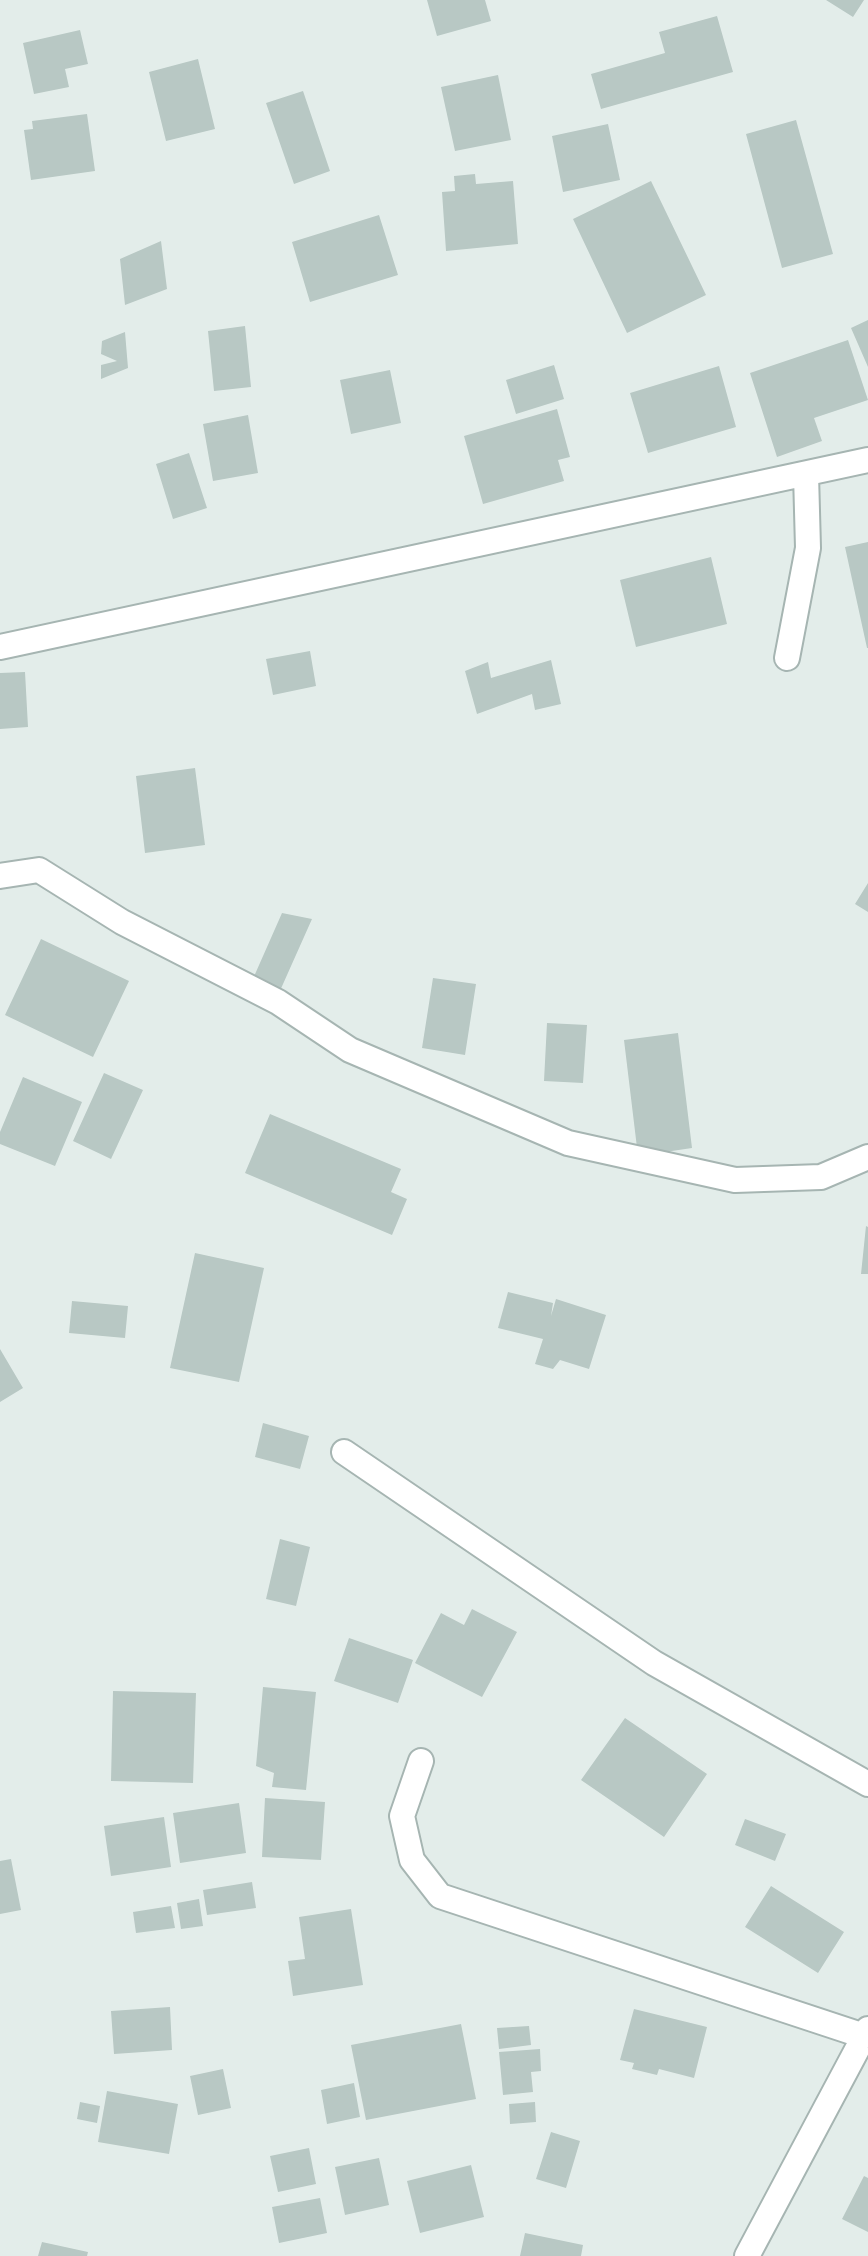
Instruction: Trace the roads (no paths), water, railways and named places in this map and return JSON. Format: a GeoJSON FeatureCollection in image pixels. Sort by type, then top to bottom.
{"type":"FeatureCollection","features":[{"type":"Feature","properties":{"kind":"street"},"geometry":{"type":"LineString","coordinates":[[0,647],[868,460]]}},
{"type":"Feature","properties":{"kind":"street"},"geometry":{"type":"LineString","coordinates":[[787,658],[808,548],[806,474]]}},
{"type":"Feature","properties":{"kind":"street"},"geometry":{"type":"LineString","coordinates":[[0,876],[39,870],[63,882],[122,922],[278,1002],[350,1050],[568,1143],[735,1180],[821,1177],[868,1157]]}},
{"type":"Feature","properties":{"kind":"street"},"geometry":{"type":"LineString","coordinates":[[344,1452],[654,1663],[868,1784]]}},
{"type":"Feature","properties":{"kind":"street"},"geometry":{"type":"LineString","coordinates":[[421,1761],[402,1816],[412,1860],[440,1896],[866,2032],[747,2256]]}}]}
